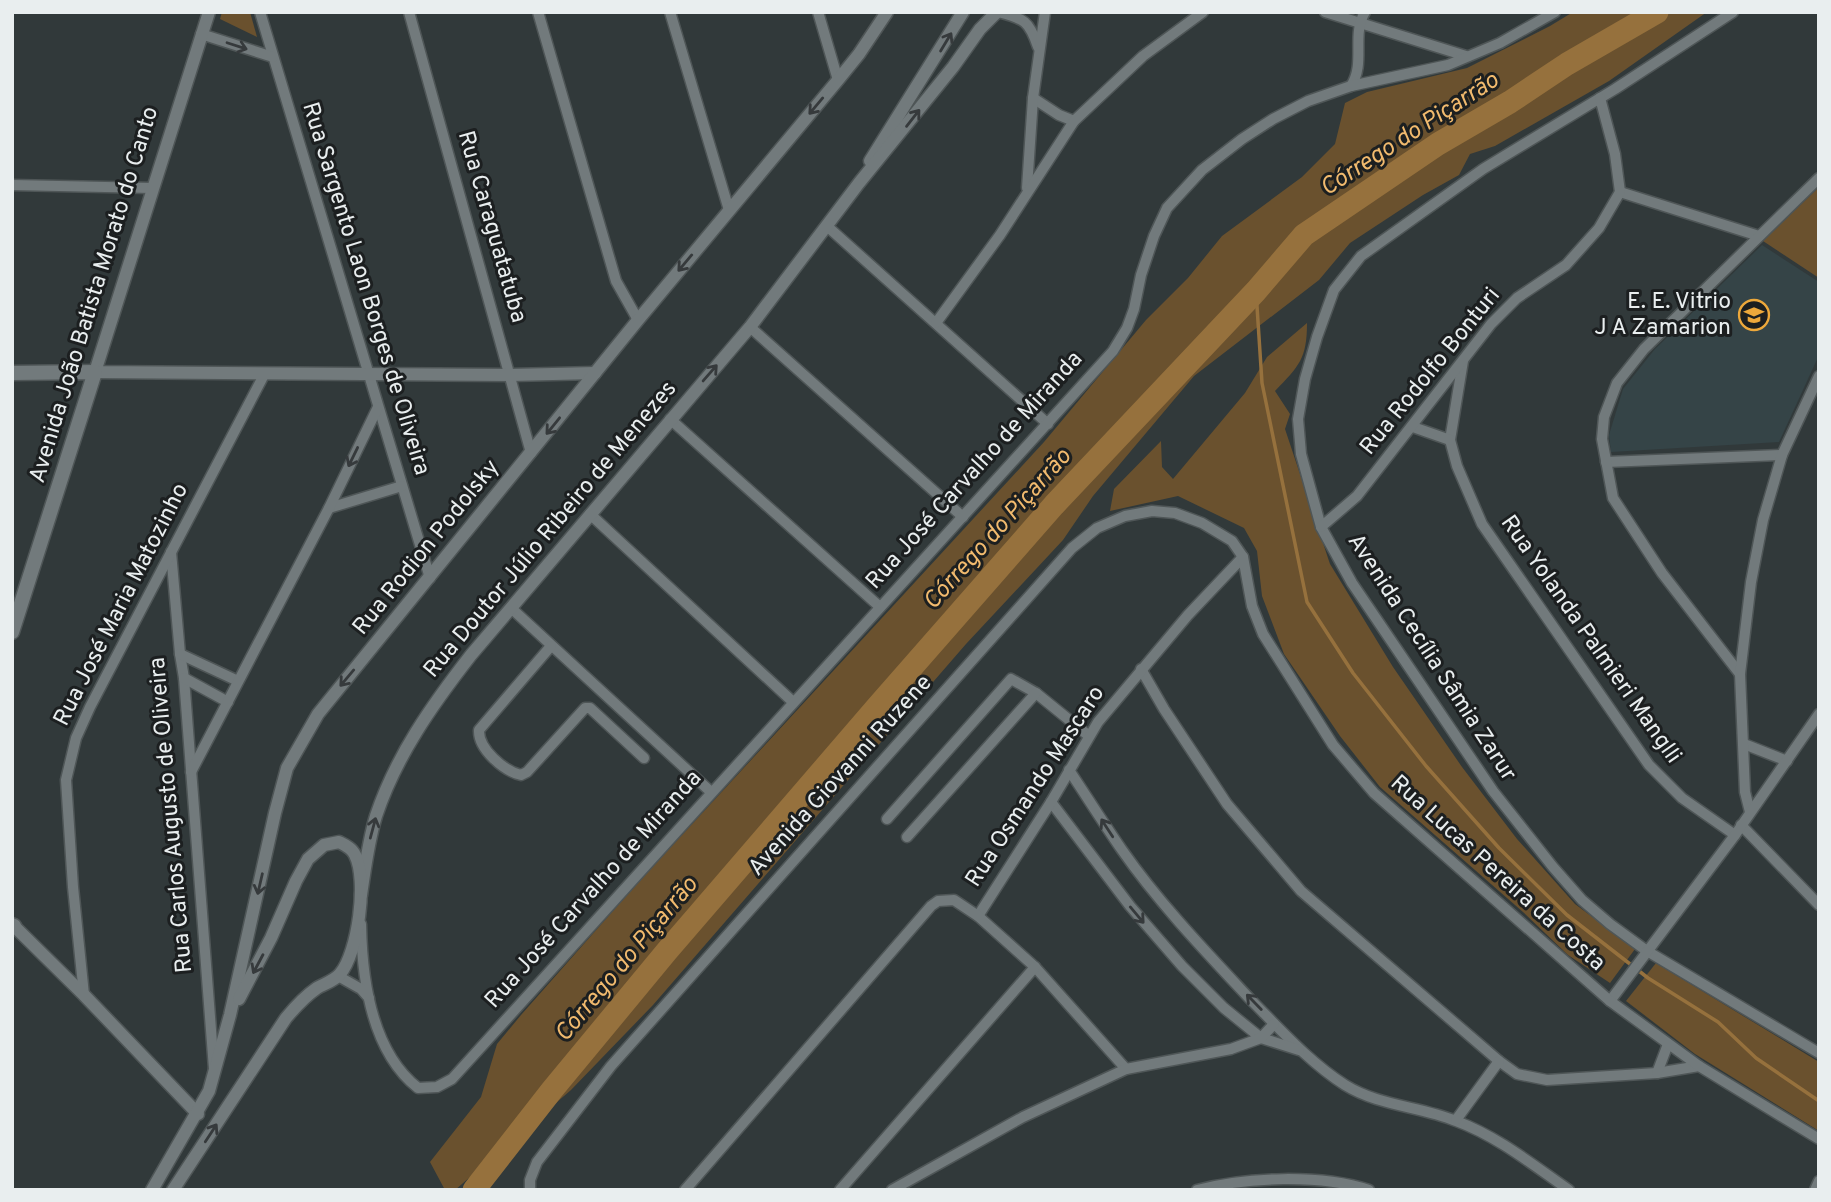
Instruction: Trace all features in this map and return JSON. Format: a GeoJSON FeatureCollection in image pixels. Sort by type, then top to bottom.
{"type":"FeatureCollection","features":[{"type":"Feature","properties":{"kind":"main road"},"geometry":{"type":"LineString","coordinates":[[12,373],[94,372]]}},
{"type":"Feature","properties":{"kind":"main road","name":"Avenida João Batista Morato do Canto"},"geometry":{"type":"LineString","coordinates":[[12,632],[94,372]]}},
{"type":"Feature","properties":{"kind":"street","name":"Avenida João Batista Morato do Canto"},"geometry":{"type":"LineString","coordinates":[[94,372],[209,12]]}},
{"type":"Feature","properties":{"kind":"street","name":"Rua Sargento Laon Borges de Oliveira"},"geometry":{"type":"LineString","coordinates":[[260,12],[430,578]]}},
{"type":"Feature","properties":{"kind":"street","name":"Rua Caraguatatuba"},"geometry":{"type":"LineString","coordinates":[[409,12],[531,453]]}},
{"type":"Feature","properties":{"kind":"street"},"geometry":{"type":"LineString","coordinates":[[538,12],[616,282],[638,320]]}},
{"type":"Feature","properties":{"kind":"street"},"geometry":{"type":"LineString","coordinates":[[670,12],[729,210]]}},
{"type":"Feature","properties":{"kind":"street"},"geometry":{"type":"LineString","coordinates":[[818,12],[838,80]]}},
{"type":"Feature","properties":{"kind":"street","name":"Rua Rodion Podolsky"},"geometry":{"type":"LineString","coordinates":[[152,1190],[198,1114],[215,1075],[287,768],[318,714],[638,320],[838,80],[887,12]]}},
{"type":"Feature","properties":{"kind":"street"},"geometry":{"type":"LineString","coordinates":[[859,183],[896,117],[963,12]]}},
{"type":"Feature","properties":{"kind":"street"},"geometry":{"type":"LineString","coordinates":[[998,12],[1022,19],[1029,24],[1039,50]]}},
{"type":"Feature","properties":{"kind":"street","name":"Rua Doutor Júlio Ribeiro de Menezes"},"geometry":{"type":"LineString","coordinates":[[467,1061],[452,1079],[437,1087],[418,1088],[404,1077],[389,1057],[369,998],[362,941],[361,895],[370,838],[407,749],[432,706],[511,608],[750,327],[980,29],[998,12]]}},
{"type":"Feature","properties":{"kind":"street"},"geometry":{"type":"LineString","coordinates":[[1027,191],[1033,98],[1045,12]]}},
{"type":"Feature","properties":{"kind":"street"},"geometry":{"type":"LineString","coordinates":[[1325,12],[1362,17],[1466,57]]}},
{"type":"Feature","properties":{"kind":"street","name":"Rua José Carvalho de Miranda"},"geometry":{"type":"LineString","coordinates":[[467,1061],[1113,351],[1127,328],[1154,236],[1167,208],[1202,170],[1273,118],[1308,101],[1351,86],[1448,65],[1511,38],[1555,12]]}},
{"type":"Feature","properties":{"kind":"street","name":"Avenida Cecília Sâmia Zarur"},"geometry":{"type":"LineString","coordinates":[[1733,12],[1483,169],[1361,256],[1334,290],[1305,379],[1298,419],[1301,454],[1321,527],[1352,583],[1493,791],[1553,867],[1582,900],[1644,955],[1819,1053]]}},
{"type":"Feature","properties":{"kind":"street"},"geometry":{"type":"LineString","coordinates":[[936,323],[1000,235],[1074,121],[1143,56],[1200,14]]}},
{"type":"Feature","properties":{"kind":"street"},"geometry":{"type":"LineString","coordinates":[[1351,86],[1360,61],[1362,17]]}},
{"type":"Feature","properties":{"kind":"street"},"geometry":{"type":"LineString","coordinates":[[201,34],[273,57]]}},
{"type":"Feature","properties":{"kind":"street"},"geometry":{"type":"LineString","coordinates":[[1033,98],[1059,115],[1074,121]]}},
{"type":"Feature","properties":{"kind":"street"},"geometry":{"type":"LineString","coordinates":[[1600,98],[1615,154],[1620,192],[1759,236]]}},
{"type":"Feature","properties":{"kind":"street"},"geometry":{"type":"LineString","coordinates":[[1740,674],[1662,573],[1613,498],[1602,439],[1604,417],[1617,383],[1644,349],[1819,178]]}},
{"type":"Feature","properties":{"kind":"street"},"geometry":{"type":"LineString","coordinates":[[12,185],[152,188]]}},
{"type":"Feature","properties":{"kind":"street","name":"Rua Rodolfo Bonturi"},"geometry":{"type":"LineString","coordinates":[[1321,527],[1357,496],[1491,324],[1517,298],[1566,265],[1585,245],[1620,192]]}},
{"type":"Feature","properties":{"kind":"street"},"geometry":{"type":"LineString","coordinates":[[828,227],[1048,424]]}},
{"type":"Feature","properties":{"kind":"street"},"geometry":{"type":"LineString","coordinates":[[750,327],[963,517]]}},
{"type":"Feature","properties":{"kind":"street","name":"Rua Yolanda Palmieri Manglli"},"geometry":{"type":"LineString","coordinates":[[1463,361],[1450,440],[1457,466],[1482,524],[1642,755],[1665,782],[1682,798],[1738,830],[1819,905]]}},
{"type":"Feature","properties":{"kind":"street"},"geometry":{"type":"LineString","coordinates":[[94,372],[511,375],[595,373]]}},
{"type":"Feature","properties":{"kind":"street","name":"Rua José Maria Matozinho"},"geometry":{"type":"LineString","coordinates":[[85,995],[72,874],[66,780],[69,760],[90,707],[265,373]]}},
{"type":"Feature","properties":{"kind":"street"},"geometry":{"type":"LineString","coordinates":[[1750,811],[1745,792],[1740,674],[1756,555],[1782,455],[1819,376]]}},
{"type":"Feature","properties":{"kind":"street"},"geometry":{"type":"LineString","coordinates":[[191,772],[329,508],[378,407]]}},
{"type":"Feature","properties":{"kind":"street"},"geometry":{"type":"LineString","coordinates":[[670,419],[880,607]]}},
{"type":"Feature","properties":{"kind":"street"},"geometry":{"type":"LineString","coordinates":[[1413,427],[1450,440]]}},
{"type":"Feature","properties":{"kind":"street"},"geometry":{"type":"LineString","coordinates":[[1606,462],[1782,455]]}},
{"type":"Feature","properties":{"kind":"street"},"geometry":{"type":"LineString","coordinates":[[329,508],[402,486]]}},
{"type":"Feature","properties":{"kind":"street","name":"Avenida Giovanni Ruzene"},"geometry":{"type":"LineString","coordinates":[[530,1190],[530,1180],[537,1161],[611,1066],[1072,548],[1097,528],[1125,516],[1152,511],[1175,513],[1202,523],[1232,541],[1243,557]]}},
{"type":"Feature","properties":{"kind":"street"},"geometry":{"type":"LineString","coordinates":[[590,514],[792,701]]}},
{"type":"Feature","properties":{"kind":"street","name":"Rua Carlos Augusto de Oliveira"},"geometry":{"type":"LineString","coordinates":[[171,552],[184,678],[215,1075]]}},
{"type":"Feature","properties":{"kind":"street","name":"Rua Osmando Mascaro"},"geometry":{"type":"LineString","coordinates":[[978,916],[1051,802],[1089,736],[1141,669],[1243,557]]}},
{"type":"Feature","properties":{"kind":"street","name":"Rua Lucas Pereira da Costa"},"geometry":{"type":"LineString","coordinates":[[1243,557],[1252,606],[1263,634],[1333,745],[1374,793],[1610,1001],[1699,1066],[1819,1139]]}},
{"type":"Feature","properties":{"kind":"street"},"geometry":{"type":"LineString","coordinates":[[511,608],[711,792]]}},
{"type":"Feature","properties":{"kind":"street"},"geometry":{"type":"LineString","coordinates":[[551,646],[479,730],[482,746],[509,770],[521,775],[527,772],[585,708],[590,708],[645,758]]}},
{"type":"Feature","properties":{"kind":"street"},"geometry":{"type":"LineString","coordinates":[[180,654],[238,681]]}},
{"type":"Feature","properties":{"kind":"street"},"geometry":{"type":"LineString","coordinates":[[1141,669],[1227,804],[1301,891],[1517,1074],[1547,1080],[1657,1073],[1699,1066]]}},
{"type":"Feature","properties":{"kind":"street"},"geometry":{"type":"LineString","coordinates":[[184,678],[228,702]]}},
{"type":"Feature","properties":{"kind":"street"},"geometry":{"type":"LineString","coordinates":[[887,819],[1011,679],[1036,693],[1089,736]]}},
{"type":"Feature","properties":{"kind":"street"},"geometry":{"type":"LineString","coordinates":[[907,837],[1036,693]]}},
{"type":"Feature","properties":{"kind":"street"},"geometry":{"type":"LineString","coordinates":[[1610,1001],[1738,830],[1819,714]]}},
{"type":"Feature","properties":{"kind":"street"},"geometry":{"type":"LineString","coordinates":[[1744,744],[1787,761]]}},
{"type":"Feature","properties":{"kind":"street"},"geometry":{"type":"LineString","coordinates":[[1069,770],[1138,871],[1223,970],[1301,1051],[1344,1084],[1361,1093],[1455,1121],[1506,1147],[1569,1190]]}},
{"type":"Feature","properties":{"kind":"street"},"geometry":{"type":"LineString","coordinates":[[1051,802],[1154,935],[1224,1008],[1261,1038],[1301,1051]]}},
{"type":"Feature","properties":{"kind":"street"},"geometry":{"type":"LineString","coordinates":[[173,1190],[286,1018],[300,1000],[338,976],[349,960],[354,946],[361,895],[358,862],[350,847],[339,842],[324,845],[308,859],[271,938],[230,1015]]}},
{"type":"Feature","properties":{"kind":"street"},"geometry":{"type":"LineString","coordinates":[[685,1190],[938,901],[954,901],[978,916],[1035,967],[1126,1069]]}},
{"type":"Feature","properties":{"kind":"street"},"geometry":{"type":"LineString","coordinates":[[13,925],[85,995],[198,1114]]}},
{"type":"Feature","properties":{"kind":"street"},"geometry":{"type":"LineString","coordinates":[[840,1190],[1035,967]]}},
{"type":"Feature","properties":{"kind":"street"},"geometry":{"type":"LineString","coordinates":[[338,976],[361,989],[369,998]]}},
{"type":"Feature","properties":{"kind":"street"},"geometry":{"type":"LineString","coordinates":[[892,1190],[1023,1117],[1126,1069],[1231,1049],[1261,1038],[1275,1024]]}},
{"type":"Feature","properties":{"kind":"street"},"geometry":{"type":"LineString","coordinates":[[1657,1073],[1668,1044]]}},
{"type":"Feature","properties":{"kind":"street"},"geometry":{"type":"LineString","coordinates":[[1455,1121],[1499,1061]]}},
{"type":"Feature","properties":{"kind":"street"},"geometry":{"type":"LineString","coordinates":[[1815,1190],[1819,1181]]}},
{"type":"Feature","properties":{"kind":"street"},"geometry":{"type":"LineString","coordinates":[[1197,1190],[1227,1182],[1322,1185],[1369,1190]]}},
{"type":"Feature","properties":{"kind":"shaded area"},"geometry":{"type":"Polygon","coordinates":[[[222,12],[250,12],[257,37],[220,19],[222,12]]]}},
{"type":"Feature","properties":{"kind":"shaded area"},"geometry":{"type":"Polygon","coordinates":[[[1573,12],[1707,12],[1609,81],[1495,146],[1470,154],[1459,175],[1350,243],[1319,280],[1194,376],[1093,496],[1063,540],[966,644],[653,1005],[571,1090],[455,1190],[445,1190],[430,1162],[481,1097],[497,1044],[521,1015],[635,886],[1044,442],[1146,320],[1188,278],[1222,236],[1302,177],[1335,144],[1345,103],[1367,92],[1467,68],[1573,12]]]}},
{"type":"Feature","properties":{"kind":"shaded area"},"geometry":{"type":"Polygon","coordinates":[[[1819,187],[1819,278],[1763,241],[1819,187]]]}},
{"type":"Feature","properties":{"kind":"shaded area","name":"E. E. Vitrio J A Zamarion"},"geometry":{"type":"Polygon","coordinates":[[[1762,245],[1819,282],[1819,355],[1779,442],[1611,452],[1609,435],[1623,389],[1655,349],[1762,245]]]}},
{"type":"Feature","properties":{"kind":"shaded area"},"geometry":{"type":"Polygon","coordinates":[[[1307,323],[1300,361],[1275,391],[1290,414],[1285,429],[1330,564],[1393,667],[1462,767],[1517,839],[1575,904],[1635,949],[1610,983],[1568,955],[1380,787],[1340,736],[1284,654],[1262,596],[1257,551],[1244,528],[1178,496],[1110,511],[1114,489],[1161,441],[1162,467],[1173,479],[1245,393],[1267,357],[1307,323]]]}},
{"type":"Feature","properties":{"kind":"shaded area"},"geometry":{"type":"Polygon","coordinates":[[[1656,963],[1819,1062],[1819,1131],[1695,1054],[1626,1001],[1656,963]]]}},
{"type":"Feature","properties":{"kind":"waterway","name":"Córrego do Piçarrão"},"geometry":{"type":"LineString","coordinates":[[474,1190],[552,1090],[667,951],[877,707],[1054,505],[1256,291],[1304,235],[1438,144],[1657,12]]}},
{"type":"Feature","properties":{"kind":"waterway"},"geometry":{"type":"LineString","coordinates":[[1256,291],[1262,383],[1307,602],[1353,673],[1426,766],[1499,848],[1567,915],[1648,978],[1718,1022],[1756,1058],[1819,1101]]}},
{"type":"Feature","properties":{"kind":"place","name":"E. E. Vitrio J A Zamarion"},"geometry":{"type":"Point","coordinates":[1754,315]}}]}
